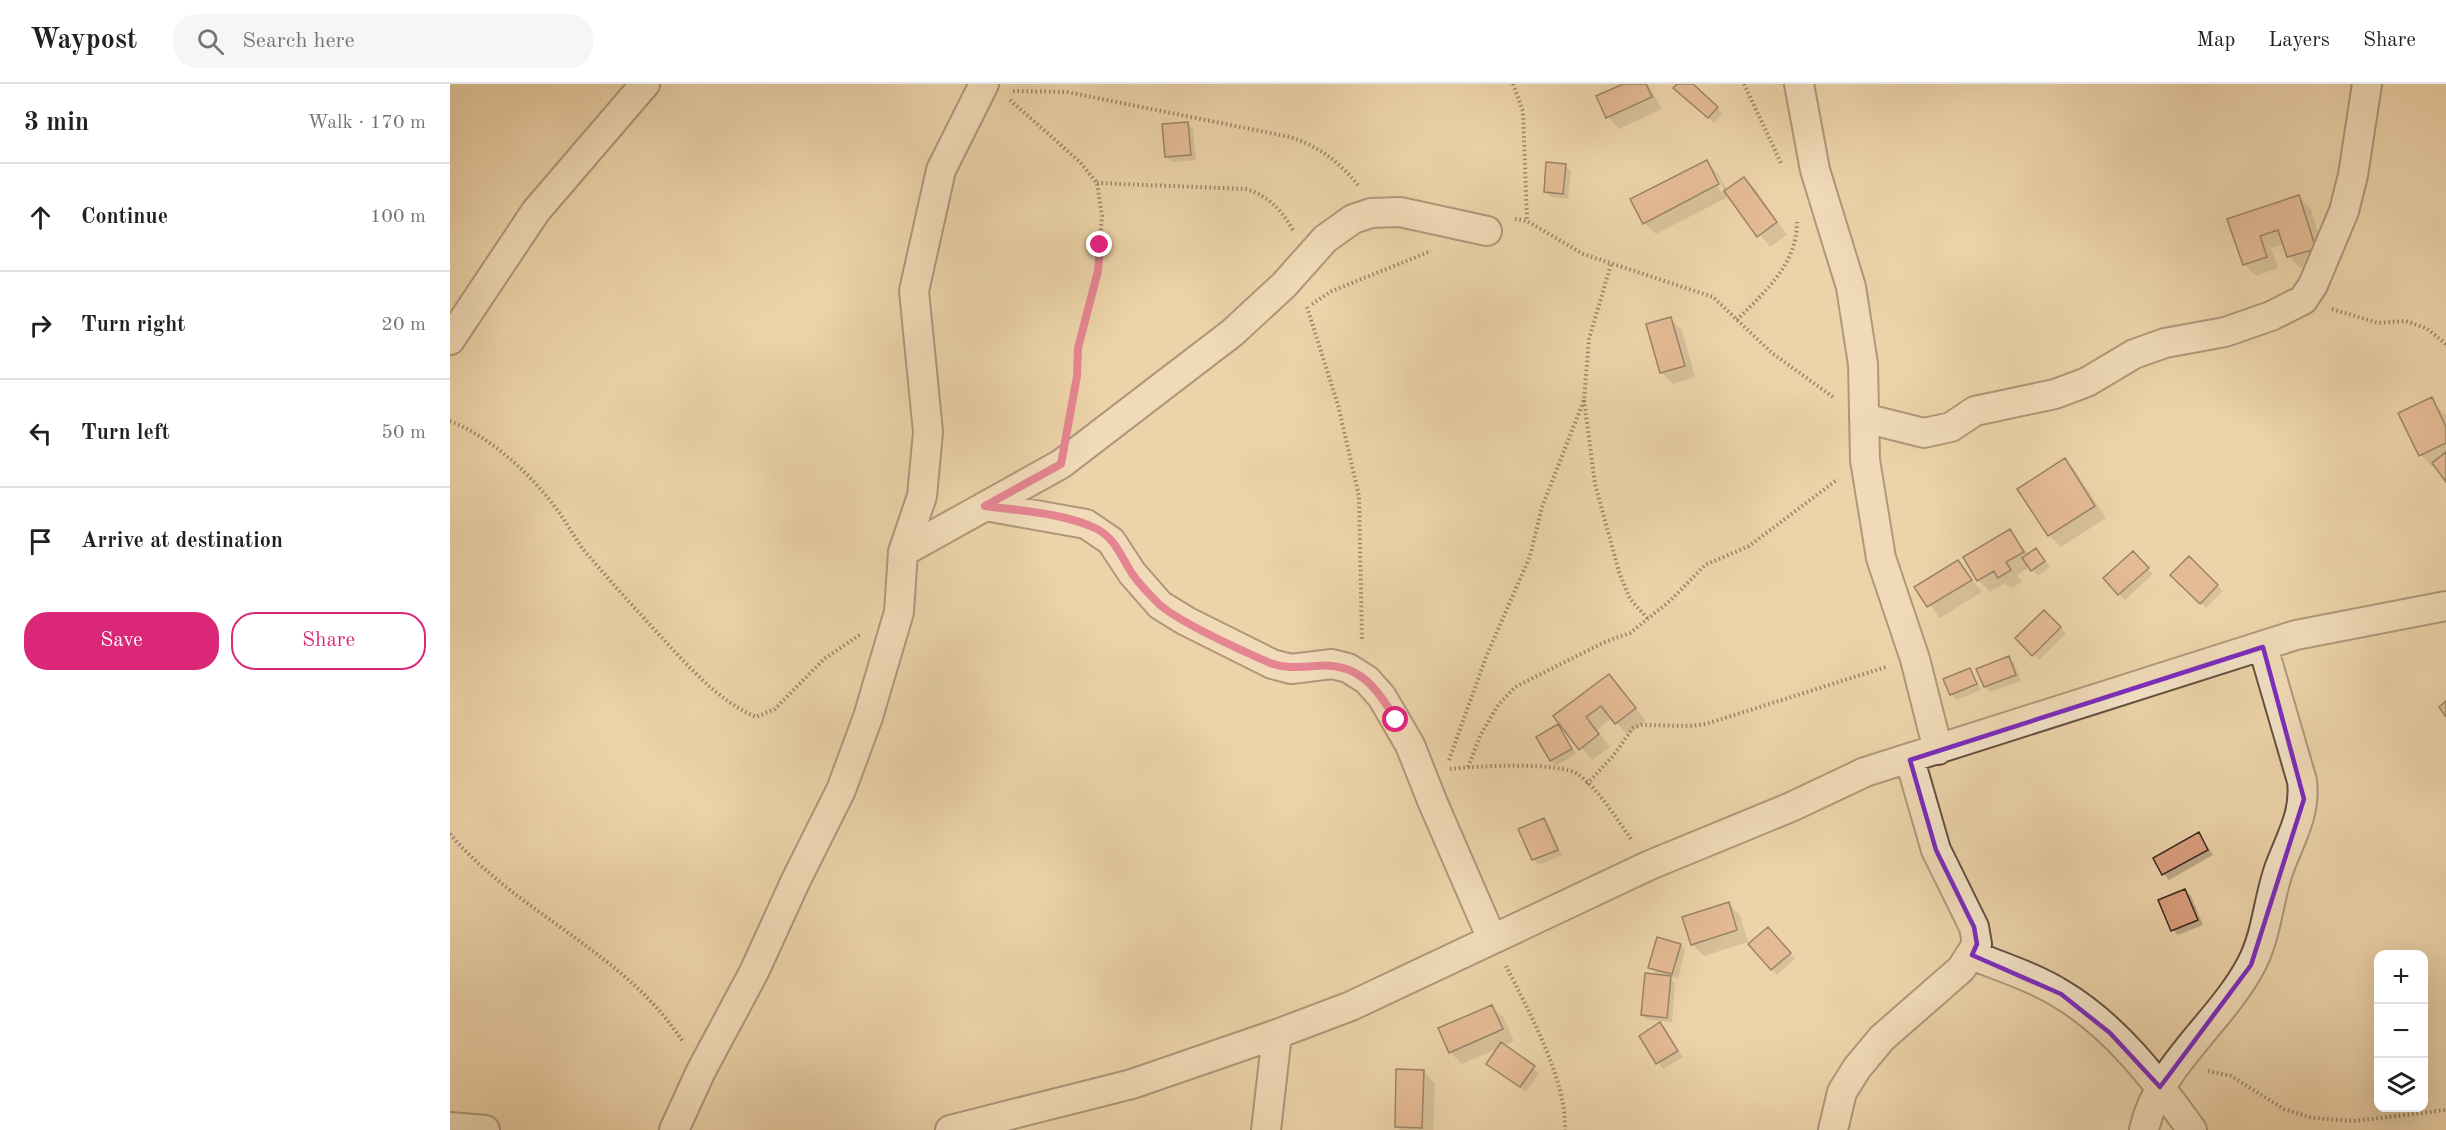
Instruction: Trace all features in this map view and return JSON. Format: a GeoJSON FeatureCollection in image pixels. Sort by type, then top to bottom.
{"type":"FeatureCollection","features":[{"type":"Feature","properties":{"kind":"street"},"geometry":{"type":"LineString","coordinates":[[450,340],[536,211],[645,84]]}},
{"type":"Feature","properties":{"kind":"street"},"geometry":{"type":"LineString","coordinates":[[1799,84],[1815,170],[1851,287],[1863,364],[1865,460],[1881,558],[1915,659],[1938,750]]}},
{"type":"Feature","properties":{"kind":"street"},"geometry":{"type":"LineString","coordinates":[[1864,418],[1924,433],[1951,427],[1976,411],[2055,394],[2087,382],[2134,354],[2165,343],[2225,332],[2271,316],[2303,300],[2313,285],[2344,211],[2353,175],[2367,84]]}},
{"type":"Feature","properties":{"kind":"street"},"geometry":{"type":"LineString","coordinates":[[674,1130],[701,1071],[754,972],[841,789],[868,717],[899,612],[903,552],[922,496],[928,432],[914,291],[941,170],[996,91]]}},
{"type":"Feature","properties":{"kind":"street"},"geometry":{"type":"LineString","coordinates":[[903,552],[1061,464],[1232,333],[1284,285],[1325,239],[1353,219],[1381,213],[1400,212],[1487,231]]}},
{"type":"Feature","properties":{"kind":"street"},"geometry":{"type":"LineString","coordinates":[[985,506],[1049,516],[1093,528],[1112,541],[1132,573],[1160,605],[1186,621],[1272,664],[1291,669],[1332,664],[1348,668],[1367,680],[1382,697],[1410,745],[1432,803],[1492,939]]}},
{"type":"Feature","properties":{"kind":"street"},"geometry":{"type":"LineString","coordinates":[[950,1130],[1132,1083],[1277,1034],[1351,1006],[1650,865],[1791,807],[1865,772],[1910,760],[2296,635],[2446,606]]}},
{"type":"Feature","properties":{"kind":"street"},"geometry":{"type":"LineString","coordinates":[[2144,1130],[2160,1087],[2233,994],[2251,966],[2261,942],[2272,888],[2298,824],[2304,800],[2292,743],[2263,647]]}},
{"type":"Feature","properties":{"kind":"street"},"geometry":{"type":"LineString","coordinates":[[1833,1130],[1842,1092],[1857,1068],[1882,1038],[1961,969],[1977,944],[1974,927],[1936,850],[1910,760]]}},
{"type":"Feature","properties":{"kind":"street"},"geometry":{"type":"LineString","coordinates":[[1972,955],[2061,994],[2110,1033],[2143,1065],[2192,1130]]}},
{"type":"Feature","properties":{"kind":"street"},"geometry":{"type":"LineString","coordinates":[[1266,1130],[1277,1034]]}},
{"type":"Feature","properties":{"kind":"street"},"geometry":{"type":"LineString","coordinates":[[450,1127],[485,1130]]}},
{"type":"Feature","properties":{"kind":"path"},"geometry":{"type":"LineString","coordinates":[[1513,84],[1523,111],[1527,221]]}},
{"type":"Feature","properties":{"kind":"path"},"geometry":{"type":"LineString","coordinates":[[1744,84],[1784,171]]}},
{"type":"Feature","properties":{"kind":"path"},"geometry":{"type":"LineString","coordinates":[[1011,90],[1068,92],[1238,126],[1315,145],[1340,162],[1381,213]]}},
{"type":"Feature","properties":{"kind":"path"},"geometry":{"type":"LineString","coordinates":[[996,91],[1080,162],[1097,183],[1102,216],[1098,271],[1078,348],[1077,376],[1061,464]]}},
{"type":"Feature","properties":{"kind":"path"},"geometry":{"type":"LineString","coordinates":[[1097,183],[1207,186],[1253,191],[1276,205],[1308,257]]}},
{"type":"Feature","properties":{"kind":"path"},"geometry":{"type":"LineString","coordinates":[[1487,231],[1506,219],[1527,221],[1583,254],[1713,297],[1772,353],[1864,418]]}},
{"type":"Feature","properties":{"kind":"path"},"geometry":{"type":"LineString","coordinates":[[1737,320],[1778,277],[1797,238],[1797,219]]}},
{"type":"Feature","properties":{"kind":"path"},"geometry":{"type":"LineString","coordinates":[[1299,310],[1332,291],[1437,249]]}},
{"type":"Feature","properties":{"kind":"path"},"geometry":{"type":"LineString","coordinates":[[1611,264],[1589,339],[1584,400],[1595,484],[1619,572],[1630,599],[1649,620]]}},
{"type":"Feature","properties":{"kind":"path"},"geometry":{"type":"LineString","coordinates":[[2303,300],[2378,322],[2406,321],[2426,328],[2446,344]]}},
{"type":"Feature","properties":{"kind":"path"},"geometry":{"type":"LineString","coordinates":[[1307,307],[1338,405],[1359,496],[1362,642],[1367,680]]}},
{"type":"Feature","properties":{"kind":"path"},"geometry":{"type":"LineString","coordinates":[[1584,400],[1542,507],[1530,556],[1486,657],[1446,770],[1468,767],[1561,768],[1580,776],[1602,799],[1650,865]]}},
{"type":"Feature","properties":{"kind":"path"},"geometry":{"type":"LineString","coordinates":[[450,421],[482,439],[529,478],[558,510],[580,545],[609,581],[695,674],[718,696],[756,717],[775,709],[824,659],[899,612]]}},
{"type":"Feature","properties":{"kind":"path"},"geometry":{"type":"LineString","coordinates":[[1468,767],[1480,736],[1497,705],[1515,687],[1607,641],[1630,633],[1649,620],[1705,565],[1749,546],[1806,501],[1865,460]]}},
{"type":"Feature","properties":{"kind":"path"},"geometry":{"type":"LineString","coordinates":[[1587,783],[1613,756],[1633,728],[1641,725],[1706,724],[1859,674],[1915,659]]}},
{"type":"Feature","properties":{"kind":"path"},"geometry":{"type":"LineString","coordinates":[[450,834],[483,869],[589,948],[653,1004],[678,1035],[701,1071]]}},
{"type":"Feature","properties":{"kind":"path"},"geometry":{"type":"LineString","coordinates":[[1492,939],[1533,1019],[1557,1085],[1565,1117],[1565,1130]]}},
{"type":"Feature","properties":{"kind":"path"},"geometry":{"type":"LineString","coordinates":[[2178,1065],[2230,1076],[2284,1109],[2312,1118],[2354,1121],[2446,1110]]}},
{"type":"Feature","properties":{"kind":"highlighted area"},"geometry":{"type":"Polygon","coordinates":[[[2263,647],[2304,799],[2251,965],[2160,1087],[2110,1033],[2061,994],[1972,955],[1977,944],[1974,927],[1936,850],[1910,760],[2263,647]]]}},
{"type":"Feature","properties":{"kind":"building"},"geometry":{"type":"Polygon","coordinates":[[[1623,84],[1646,84],[1652,97],[1606,118],[1596,96],[1623,84]]]}},
{"type":"Feature","properties":{"kind":"building"},"geometry":{"type":"Polygon","coordinates":[[[1677,84],[1693,84],[1718,107],[1708,118],[1673,88],[1677,84]]]}},
{"type":"Feature","properties":{"kind":"building"},"geometry":{"type":"Polygon","coordinates":[[[1188,122],[1191,155],[1165,157],[1162,124],[1188,122]]]}},
{"type":"Feature","properties":{"kind":"building"},"geometry":{"type":"Polygon","coordinates":[[[1707,160],[1719,184],[1643,224],[1630,199],[1707,160]]]}},
{"type":"Feature","properties":{"kind":"building"},"geometry":{"type":"Polygon","coordinates":[[[1546,162],[1566,164],[1563,194],[1544,192],[1546,162]]]}},
{"type":"Feature","properties":{"kind":"building"},"geometry":{"type":"Polygon","coordinates":[[[1744,177],[1777,222],[1757,237],[1724,191],[1744,177]]]}},
{"type":"Feature","properties":{"kind":"building"},"geometry":{"type":"Polygon","coordinates":[[[2299,195],[2316,249],[2287,257],[2278,230],[2260,236],[2267,257],[2243,265],[2227,219],[2299,195]]]}},
{"type":"Feature","properties":{"kind":"building"},"geometry":{"type":"Polygon","coordinates":[[[1671,317],[1685,366],[1660,373],[1646,324],[1671,317]]]}},
{"type":"Feature","properties":{"kind":"building"},"geometry":{"type":"Polygon","coordinates":[[[2432,397],[2446,427],[2446,443],[2419,456],[2398,413],[2432,397]]]}},
{"type":"Feature","properties":{"kind":"building"},"geometry":{"type":"Polygon","coordinates":[[[2446,452],[2446,482],[2432,463],[2446,452]]]}},
{"type":"Feature","properties":{"kind":"building"},"geometry":{"type":"Polygon","coordinates":[[[2065,458],[2095,506],[2048,536],[2017,489],[2065,458]]]}},
{"type":"Feature","properties":{"kind":"building"},"geometry":{"type":"Polygon","coordinates":[[[2010,529],[2024,552],[2006,562],[2011,570],[1998,578],[1994,571],[1977,581],[1963,557],[2010,529]]]}},
{"type":"Feature","properties":{"kind":"building"},"geometry":{"type":"Polygon","coordinates":[[[2036,548],[2045,561],[2031,571],[2022,558],[2036,548]]]}},
{"type":"Feature","properties":{"kind":"building"},"geometry":{"type":"Polygon","coordinates":[[[2133,551],[2149,568],[2118,595],[2103,578],[2133,551]]]}},
{"type":"Feature","properties":{"kind":"building"},"geometry":{"type":"Polygon","coordinates":[[[2189,556],[2218,585],[2200,604],[2170,575],[2189,556]]]}},
{"type":"Feature","properties":{"kind":"building"},"geometry":{"type":"Polygon","coordinates":[[[1958,560],[1972,580],[1927,607],[1914,587],[1958,560]]]}},
{"type":"Feature","properties":{"kind":"building"},"geometry":{"type":"Polygon","coordinates":[[[2044,610],[2061,627],[2032,656],[2015,638],[2044,610]]]}},
{"type":"Feature","properties":{"kind":"building"},"geometry":{"type":"Polygon","coordinates":[[[2009,656],[2016,675],[1984,687],[1976,669],[2009,656]]]}},
{"type":"Feature","properties":{"kind":"building"},"geometry":{"type":"Polygon","coordinates":[[[1970,668],[1977,684],[1950,695],[1943,679],[1970,668]]]}},
{"type":"Feature","properties":{"kind":"building"},"geometry":{"type":"Polygon","coordinates":[[[1609,674],[1636,708],[1615,724],[1601,706],[1586,717],[1599,734],[1579,750],[1553,716],[1609,674]]]}},
{"type":"Feature","properties":{"kind":"building"},"geometry":{"type":"Polygon","coordinates":[[[2446,701],[2446,717],[2439,707],[2446,701]]]}},
{"type":"Feature","properties":{"kind":"building"},"geometry":{"type":"Polygon","coordinates":[[[1558,724],[1572,749],[1550,761],[1536,737],[1558,724]]]}},
{"type":"Feature","properties":{"kind":"building"},"geometry":{"type":"Polygon","coordinates":[[[1544,818],[1558,850],[1532,860],[1518,829],[1544,818]]]}},
{"type":"Feature","properties":{"kind":"building"},"geometry":{"type":"Polygon","coordinates":[[[2199,832],[2208,850],[2162,875],[2153,858],[2199,832]]]}},
{"type":"Feature","properties":{"kind":"building"},"geometry":{"type":"Polygon","coordinates":[[[2185,889],[2198,920],[2171,931],[2158,900],[2185,889]]]}},
{"type":"Feature","properties":{"kind":"building"},"geometry":{"type":"Polygon","coordinates":[[[1729,902],[1737,930],[1691,945],[1682,917],[1729,902]]]}},
{"type":"Feature","properties":{"kind":"building"},"geometry":{"type":"Polygon","coordinates":[[[1768,927],[1791,953],[1771,970],[1748,944],[1768,927]]]}},
{"type":"Feature","properties":{"kind":"building"},"geometry":{"type":"Polygon","coordinates":[[[1657,937],[1681,944],[1672,974],[1648,968],[1657,937]]]}},
{"type":"Feature","properties":{"kind":"building"},"geometry":{"type":"Polygon","coordinates":[[[1645,973],[1671,976],[1667,1018],[1641,1015],[1645,973]]]}},
{"type":"Feature","properties":{"kind":"building"},"geometry":{"type":"Polygon","coordinates":[[[1492,1005],[1503,1029],[1449,1053],[1438,1028],[1492,1005]]]}},
{"type":"Feature","properties":{"kind":"building"},"geometry":{"type":"Polygon","coordinates":[[[1660,1022],[1678,1051],[1656,1064],[1639,1036],[1660,1022]]]}},
{"type":"Feature","properties":{"kind":"building"},"geometry":{"type":"Polygon","coordinates":[[[1501,1042],[1535,1066],[1520,1087],[1486,1064],[1501,1042]]]}},
{"type":"Feature","properties":{"kind":"building"},"geometry":{"type":"Polygon","coordinates":[[[1396,1069],[1424,1070],[1422,1128],[1395,1127],[1396,1069]]]}},
{"type":"Feature","properties":{"kind":"route"},"geometry":{"type":"LineString","coordinates":[[1100,245],[1098,271],[1078,348],[1077,376],[1061,464],[985,506],[1049,516],[1086,525],[1100,531],[1112,541],[1143,588],[1160,605],[1186,621],[1272,664],[1291,669],[1332,664],[1348,668],[1367,680],[1382,697],[1396,720]]}}]}
